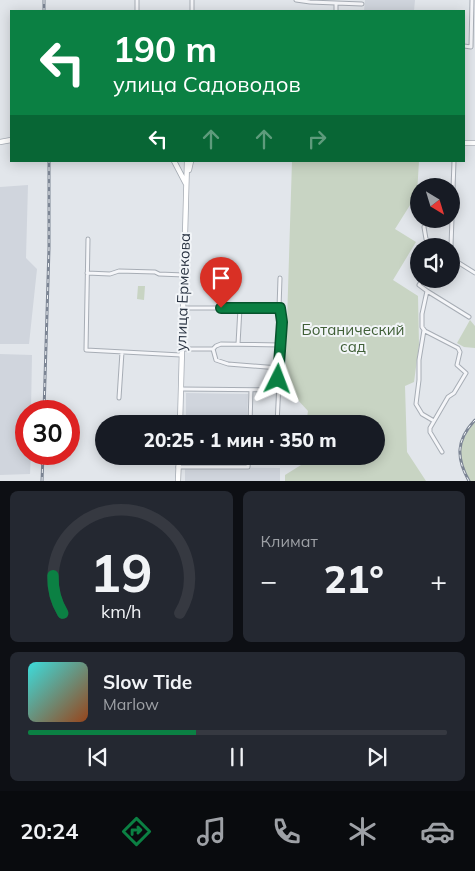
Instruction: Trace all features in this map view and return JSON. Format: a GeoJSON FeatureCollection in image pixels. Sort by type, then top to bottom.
{"type":"FeatureCollection","features":[{"type":"Feature","properties":{"kind":"main road"},"geometry":{"type":"LineString","coordinates":[[175,162],[187,187]]}},
{"type":"Feature","properties":{"kind":"main road","name":"улица Ермекова"},"geometry":{"type":"LineString","coordinates":[[180,415],[187,162]]}},
{"type":"Feature","properties":{"kind":"main road"},"geometry":{"type":"LineString","coordinates":[[187,187],[191,162]]}},
{"type":"Feature","properties":{"kind":"main road"},"geometry":{"type":"LineString","coordinates":[[178,467],[178,481]]}},
{"type":"Feature","properties":{"kind":"street"},"geometry":{"type":"LineString","coordinates":[[296,0],[362,4]]}},
{"type":"Feature","properties":{"kind":"street"},"geometry":{"type":"LineString","coordinates":[[465,46],[471,47],[472,0]]}},
{"type":"Feature","properties":{"kind":"street"},"geometry":{"type":"LineString","coordinates":[[336,3],[336,10]]}},
{"type":"Feature","properties":{"kind":"street"},"geometry":{"type":"LineString","coordinates":[[451,238],[454,162]]}},
{"type":"Feature","properties":{"kind":"street"},"geometry":{"type":"LineString","coordinates":[[88,239],[86,349],[88,351],[181,355]]}},
{"type":"Feature","properties":{"kind":"street"},"geometry":{"type":"LineString","coordinates":[[460,264],[475,273]]}},
{"type":"Feature","properties":{"kind":"street"},"geometry":{"type":"LineString","coordinates":[[87,273],[146,272],[184,275]]}},
{"type":"Feature","properties":{"kind":"street"},"geometry":{"type":"LineString","coordinates":[[277,415],[282,322],[280,278]]}},
{"type":"Feature","properties":{"kind":"street"},"geometry":{"type":"LineString","coordinates":[[424,288],[469,317]]}},
{"type":"Feature","properties":{"kind":"street"},"geometry":{"type":"LineString","coordinates":[[427,291],[421,324],[424,330],[458,348],[460,352],[457,365],[466,373],[454,393],[448,397],[430,432],[442,452]]}},
{"type":"Feature","properties":{"kind":"street"},"geometry":{"type":"LineString","coordinates":[[183,308],[280,308]]}},
{"type":"Feature","properties":{"kind":"street"},"geometry":{"type":"LineString","coordinates":[[238,344],[240,308]]}},
{"type":"Feature","properties":{"kind":"street"},"geometry":{"type":"LineString","coordinates":[[424,330],[419,360],[416,404],[422,414],[434,421]]}},
{"type":"Feature","properties":{"kind":"street"},"geometry":{"type":"LineString","coordinates":[[181,349],[213,349],[221,344],[280,345]]}},
{"type":"Feature","properties":{"kind":"street"},"geometry":{"type":"LineString","coordinates":[[213,349],[216,360],[228,364],[279,368]]}},
{"type":"Feature","properties":{"kind":"street"},"geometry":{"type":"LineString","coordinates":[[119,398],[122,352]]}},
{"type":"Feature","properties":{"kind":"street"},"geometry":{"type":"LineString","coordinates":[[180,389],[278,390]]}},
{"type":"Feature","properties":{"kind":"street"},"geometry":{"type":"LineString","coordinates":[[250,415],[251,390]]}},
{"type":"Feature","properties":{"kind":"street"},"geometry":{"type":"LineString","coordinates":[[178,467],[248,467],[248,465]]}},
{"type":"Feature","properties":{"kind":"shaded area"},"geometry":{"type":"Polygon","coordinates":[[[365,0],[415,0],[414,10],[364,10],[365,0]]]}},
{"type":"Feature","properties":{"kind":"shaded area"},"geometry":{"type":"Polygon","coordinates":[[[28,185],[26,258],[37,269],[29,344],[0,344],[0,187],[28,185]]]}},
{"type":"Feature","properties":{"kind":"shaded area"},"geometry":{"type":"Polygon","coordinates":[[[0,354],[32,355],[31,400],[15,400],[15,465],[30,465],[30,474],[0,475],[0,354]]]}},
{"type":"Feature","properties":{"kind":"shaded area"},"geometry":{"type":"Polygon","coordinates":[[[186,393],[248,394],[247,415],[186,415],[186,393]]]}},
{"type":"Feature","properties":{"kind":"shaded area"},"geometry":{"type":"Polygon","coordinates":[[[185,467],[280,468],[280,481],[185,481],[185,467]]]}},
{"type":"Feature","properties":{"kind":"green space","name":"Ботанический сад"},"geometry":{"type":"Polygon","coordinates":[[[292,162],[419,162],[418,178],[410,178],[410,205],[395,229],[410,238],[410,252],[393,280],[418,296],[419,345],[414,382],[405,386],[407,452],[426,481],[285,481],[285,475],[301,465],[385,465],[385,415],[307,415],[308,411],[285,386],[292,162]]]}},
{"type":"Feature","properties":{"kind":"green space"},"geometry":{"type":"Polygon","coordinates":[[[138,286],[145,286],[144,300],[137,299],[138,286]]]}},
{"type":"Feature","properties":{"kind":"green space"},"geometry":{"type":"Polygon","coordinates":[[[470,320],[475,326],[475,348],[464,347],[457,343],[470,320]]]}},
{"type":"Feature","properties":{"kind":"green space"},"geometry":{"type":"Polygon","coordinates":[[[475,421],[475,481],[470,481],[462,465],[461,450],[465,436],[475,421]]]}},
{"type":"Feature","properties":{"kind":"railway"},"geometry":{"type":"LineString","coordinates":[[44,0],[44,10]]}},
{"type":"Feature","properties":{"kind":"railway"},"geometry":{"type":"LineString","coordinates":[[44,400],[49,248],[49,162]]}},
{"type":"Feature","properties":{"kind":"railway"},"geometry":{"type":"LineString","coordinates":[[469,481],[462,465],[460,449],[464,435],[475,420]]}},
{"type":"Feature","properties":{"kind":"railway"},"geometry":{"type":"LineString","coordinates":[[42,481],[43,465]]}},
{"type":"Feature","properties":{"kind":"route"},"geometry":{"type":"LineString","coordinates":[[221,308],[280,308],[282,322],[278,379]]}}]}
